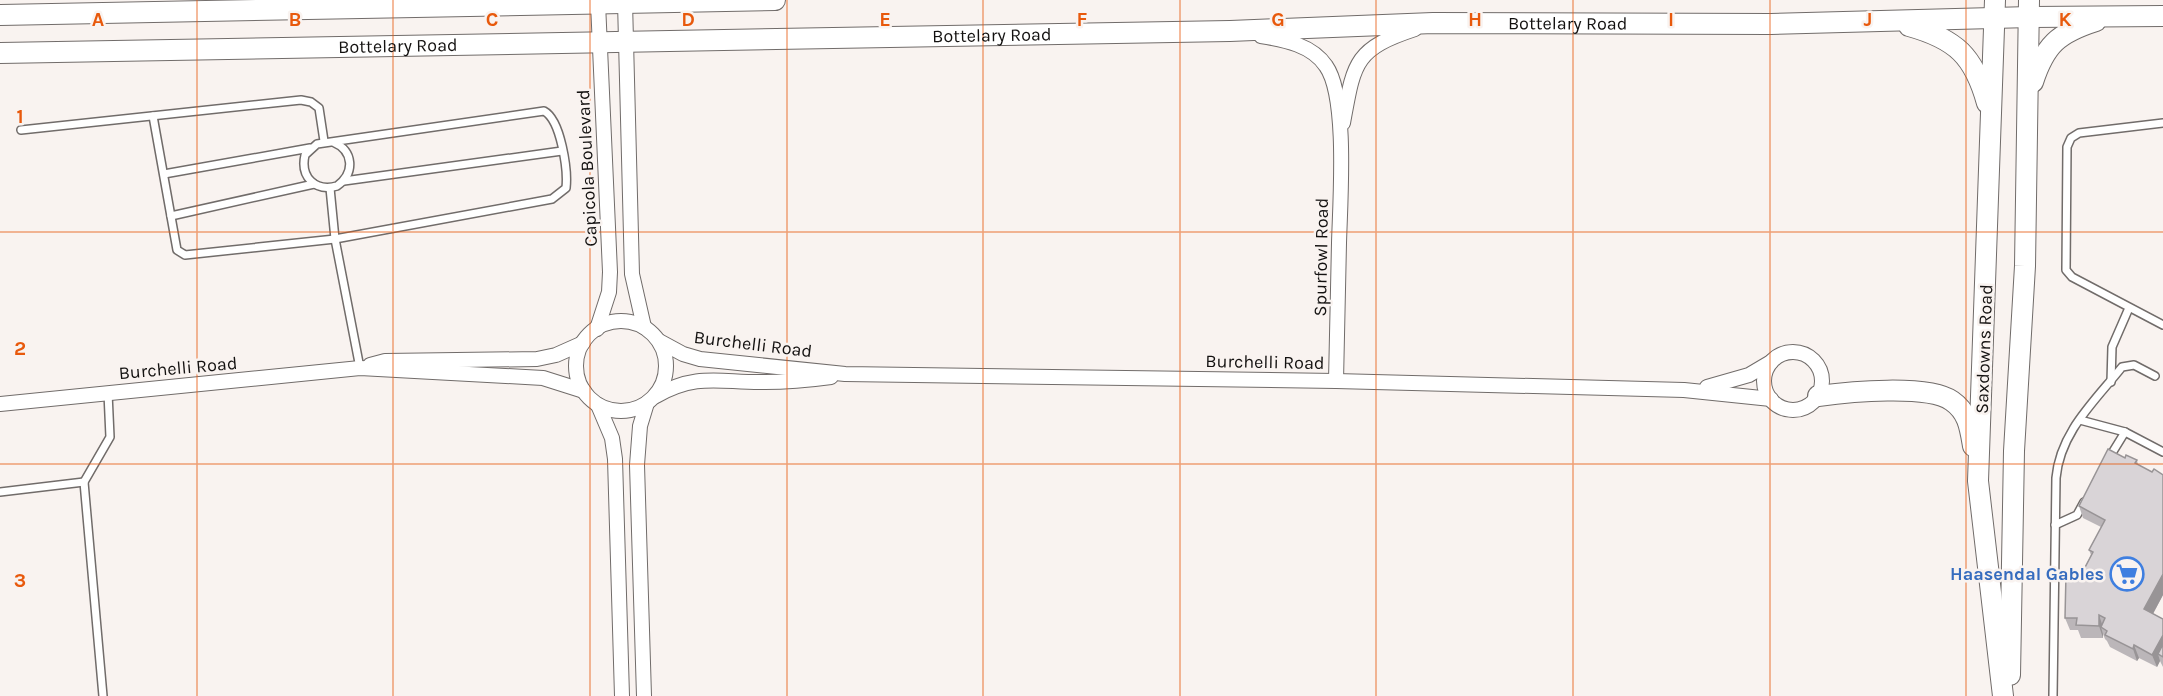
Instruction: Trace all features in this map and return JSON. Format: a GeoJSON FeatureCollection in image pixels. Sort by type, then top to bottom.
{"type":"FeatureCollection","features":[{"type":"Feature","properties":{"kind":"main road","name":"Bottelary Road"},"geometry":{"type":"LineString","coordinates":[[0,15],[360,5],[775,0]]}},
{"type":"Feature","properties":{"kind":"main road","name":"Bottelary Road"},"geometry":{"type":"LineString","coordinates":[[0,52],[1230,31],[1433,23],[1894,22],[1995,9],[2030,8],[2112,16],[2163,16]]}},
{"type":"Feature","properties":{"kind":"main road","name":"Saxdowns Road"},"geometry":{"type":"LineString","coordinates":[[2005,696],[2010,675],[2013,451],[2025,266],[2030,8]]}},
{"type":"Feature","properties":{"kind":"main road","name":"Saxdowns Road"},"geometry":{"type":"LineString","coordinates":[[1995,9],[1978,482],[2005,696]]}},
{"type":"Feature","properties":{"kind":"main road"},"geometry":{"type":"LineString","coordinates":[[2028,99],[2042,57],[2058,37],[2112,16]]}},
{"type":"Feature","properties":{"kind":"main road"},"geometry":{"type":"LineString","coordinates":[[1894,22],[1930,32],[1962,51],[1982,83],[1992,120]]}},
{"type":"Feature","properties":{"kind":"main road"},"geometry":{"type":"LineString","coordinates":[[1818,396],[1851,392],[1923,392],[1951,400],[1963,412],[1970,427],[1978,482]]}},
{"type":"Feature","properties":{"kind":"street"},"geometry":{"type":"LineString","coordinates":[[625,2],[632,274],[644,327]]}},
{"type":"Feature","properties":{"kind":"street","name":"Capicola Boulevard"},"geometry":{"type":"LineString","coordinates":[[597,329],[605,309],[610,272],[598,3]]}},
{"type":"Feature","properties":{"kind":"street","name":"Spurfowl Road"},"geometry":{"type":"LineString","coordinates":[[1341,134],[1351,77],[1362,58],[1380,42],[1433,23]]}},
{"type":"Feature","properties":{"kind":"street","name":"Spurfowl Road"},"geometry":{"type":"LineString","coordinates":[[1230,31],[1276,38],[1300,45],[1315,54],[1326,65],[1334,81],[1341,134],[1336,381]]}},
{"type":"Feature","properties":{"kind":"street"},"geometry":{"type":"LineString","coordinates":[[622,696],[615,459],[612,438],[598,405],[584,391],[577,372],[578,352],[583,343],[597,329],[615,322],[635,323],[644,327],[659,341],[667,369],[665,379],[651,400],[640,426],[637,465],[644,696]]}},
{"type":"Feature","properties":{"kind":"street","name":"Burchelli Road"},"geometry":{"type":"LineString","coordinates":[[659,341],[683,354],[700,358],[845,374],[1336,381],[1684,390],[1771,399]]}},
{"type":"Feature","properties":{"kind":"street","name":"Burchelli Road"},"geometry":{"type":"LineString","coordinates":[[360,368],[385,361],[537,358],[555,355],[583,343]]}},
{"type":"Feature","properties":{"kind":"street"},"geometry":{"type":"LineString","coordinates":[[1788,352],[1807,355],[1820,369],[1823,378],[1818,396],[1812,404],[1795,410],[1786,409],[1771,399],[1764,377],[1771,362],[1788,352]]}},
{"type":"Feature","properties":{"kind":"street","name":"Burchelli Road"},"geometry":{"type":"LineString","coordinates":[[1684,390],[1730,382],[1771,362]]}},
{"type":"Feature","properties":{"kind":"street","name":"Burchelli Road"},"geometry":{"type":"LineString","coordinates":[[0,404],[360,368],[543,378],[584,391]]}},
{"type":"Feature","properties":{"kind":"street","name":"Burchelli Road"},"geometry":{"type":"LineString","coordinates":[[651,400],[669,388],[699,379],[765,382],[845,374]]}},
{"type":"Feature","properties":{"kind":"street"},"geometry":{"type":"LineString","coordinates":[[598,405],[618,411],[638,408],[651,400]]}},
{"type":"Feature","properties":{"kind":"lane"},"geometry":{"type":"LineString","coordinates":[[21,130],[301,100],[311,102],[319,108],[324,141]]}},
{"type":"Feature","properties":{"kind":"lane"},"geometry":{"type":"LineString","coordinates":[[153,116],[177,250],[185,255],[335,239],[552,199],[566,188],[567,173],[555,121],[544,111],[333,142],[324,141],[310,148],[164,174]]}},
{"type":"Feature","properties":{"kind":"lane"},"geometry":{"type":"LineString","coordinates":[[2163,123],[2079,134],[2071,138],[2067,147],[2066,270],[2072,277],[2163,325]]}},
{"type":"Feature","properties":{"kind":"lane"},"geometry":{"type":"LineString","coordinates":[[333,142],[340,145],[350,159],[349,175],[344,181]]}},
{"type":"Feature","properties":{"kind":"lane"},"geometry":{"type":"LineString","coordinates":[[310,148],[305,155],[304,171],[314,184]]}},
{"type":"Feature","properties":{"kind":"lane"},"geometry":{"type":"LineString","coordinates":[[171,216],[314,184],[330,188],[344,181],[562,151]]}},
{"type":"Feature","properties":{"kind":"lane"},"geometry":{"type":"LineString","coordinates":[[330,188],[335,239],[360,368]]}},
{"type":"Feature","properties":{"kind":"lane"},"geometry":{"type":"LineString","coordinates":[[2111,382],[2112,347],[2129,308]]}},
{"type":"Feature","properties":{"kind":"lane"},"geometry":{"type":"LineString","coordinates":[[2053,696],[2055,525],[2059,457],[2069,434],[2122,367],[2128,364],[2155,376]]}},
{"type":"Feature","properties":{"kind":"lane"},"geometry":{"type":"LineString","coordinates":[[103,696],[84,482],[110,437],[108,393]]}},
{"type":"Feature","properties":{"kind":"lane"},"geometry":{"type":"LineString","coordinates":[[2080,420],[2125,432],[2163,452]]}},
{"type":"Feature","properties":{"kind":"lane"},"geometry":{"type":"LineString","coordinates":[[2106,463],[2125,432]]}},
{"type":"Feature","properties":{"kind":"lane"},"geometry":{"type":"LineString","coordinates":[[0,492],[84,482]]}},
{"type":"Feature","properties":{"kind":"lane"},"geometry":{"type":"LineString","coordinates":[[2055,525],[2078,515],[2089,494]]}},
{"type":"Feature","properties":{"kind":"building","name":"Haasendal Gables"},"geometry":{"type":"Polygon","coordinates":[[[2108,449],[2125,458],[2126,455],[2137,460],[2135,463],[2152,472],[2154,469],[2163,475],[2163,574],[2144,609],[2163,619],[2163,635],[2152,655],[2134,645],[2133,649],[2105,635],[2107,631],[2101,627],[2105,618],[2099,615],[2099,626],[2076,625],[2077,618],[2065,618],[2066,574],[2082,573],[2093,552],[2089,550],[2105,520],[2079,506],[2108,449]]]}},
{"type":"Feature","properties":{"kind":"building"},"geometry":{"type":"Polygon","coordinates":[[[2163,644],[2163,657],[2158,654],[2163,644]]]}},
{"type":"Feature","properties":{"kind":"place","name":"Haasendal Gables"},"geometry":{"type":"Point","coordinates":[2127,574]}}]}
